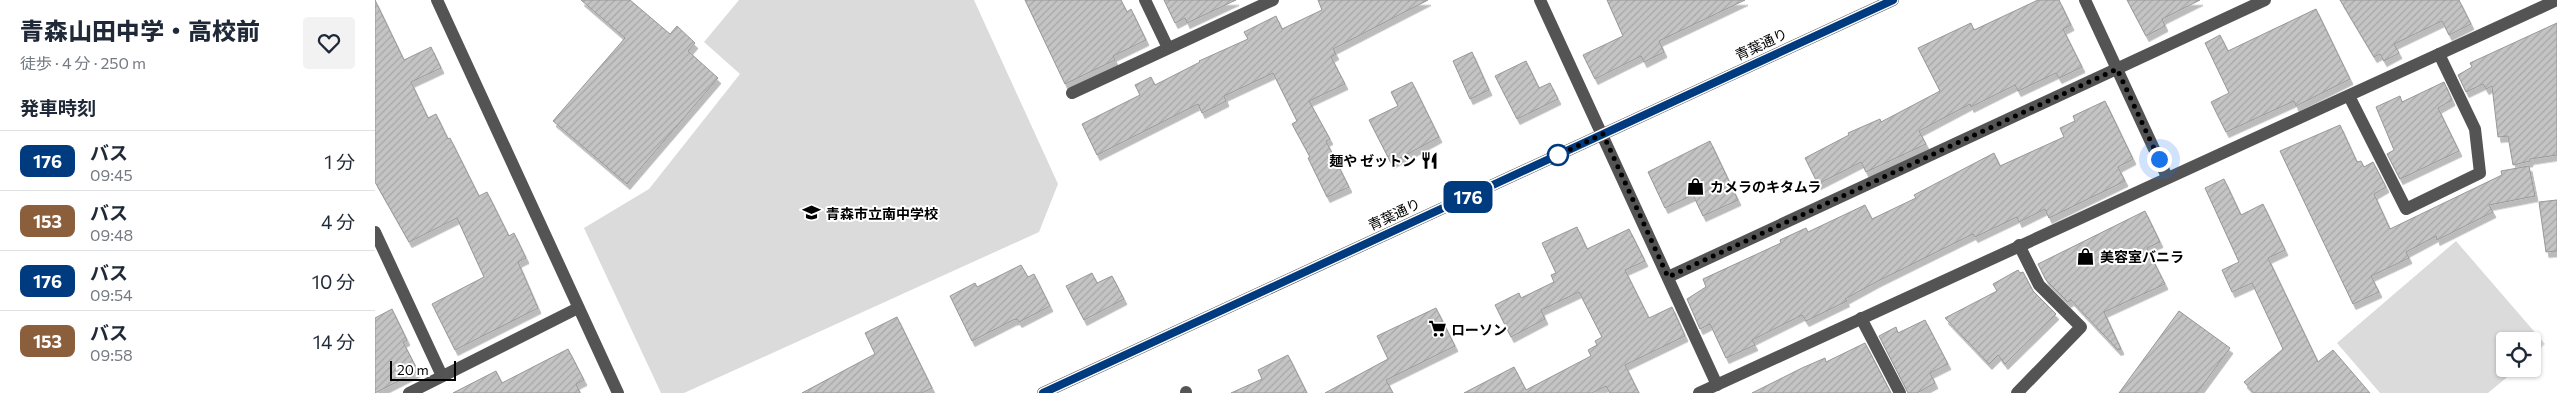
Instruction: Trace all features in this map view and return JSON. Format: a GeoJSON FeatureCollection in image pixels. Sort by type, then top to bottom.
{"type":"FeatureCollection","features":[{"type":"Feature","properties":{"kind":"street"},"geometry":{"type":"LineString","coordinates":[[437,0],[618,393]]}},
{"type":"Feature","properties":{"kind":"street"},"geometry":{"type":"LineString","coordinates":[[1145,0],[1168,48]]}},
{"type":"Feature","properties":{"kind":"street"},"geometry":{"type":"LineString","coordinates":[[1072,93],[1273,0]]}},
{"type":"Feature","properties":{"kind":"street"},"geometry":{"type":"LineString","coordinates":[[1540,0],[1717,385]]}},
{"type":"Feature","properties":{"kind":"street","name":"青葉通り"},"geometry":{"type":"LineString","coordinates":[[1043,393],[1893,0]]}},
{"type":"Feature","properties":{"kind":"street"},"geometry":{"type":"LineString","coordinates":[[2085,0],[2167,177]]}},
{"type":"Feature","properties":{"kind":"street"},"geometry":{"type":"LineString","coordinates":[[1668,277],[2265,0]]}},
{"type":"Feature","properties":{"kind":"street"},"geometry":{"type":"LineString","coordinates":[[1699,393],[2557,0]]}},
{"type":"Feature","properties":{"kind":"street"},"geometry":{"type":"LineString","coordinates":[[2349,96],[2406,209],[2480,173],[2475,129],[2439,54]]}},
{"type":"Feature","properties":{"kind":"street"},"geometry":{"type":"LineString","coordinates":[[375,232],[442,376]]}},
{"type":"Feature","properties":{"kind":"street"},"geometry":{"type":"LineString","coordinates":[[2017,393],[2081,327],[2039,285],[2019,245]]}},
{"type":"Feature","properties":{"kind":"street"},"geometry":{"type":"LineString","coordinates":[[409,393],[578,308]]}},
{"type":"Feature","properties":{"kind":"street"},"geometry":{"type":"LineString","coordinates":[[1861,318],[1900,393]]}},
{"type":"Feature","properties":{"kind":"shaded area","name":"青森市立南中学校"},"geometry":{"type":"Polygon","coordinates":[[[739,0],[974,0],[1058,184],[1039,232],[684,393],[661,393],[584,228],[649,189],[740,74],[704,42],[739,0]]]}},
{"type":"Feature","properties":{"kind":"shaded area"},"geometry":{"type":"Polygon","coordinates":[[[2456,241],[2535,332],[2496,332],[2496,377],[2507,377],[2488,393],[2380,393],[2337,343],[2456,241]]]}},
{"type":"Feature","properties":{"kind":"shaded area"},"geometry":{"type":"Polygon","coordinates":[[[2541,339],[2545,344],[2541,348],[2541,339]]]}},
{"type":"Feature","properties":{"kind":"building"},"geometry":{"type":"Polygon","coordinates":[[[375,0],[404,60],[431,47],[441,68],[411,82],[428,118],[436,114],[479,196],[487,192],[509,236],[514,233],[526,258],[518,262],[538,308],[455,350],[432,304],[484,277],[457,218],[409,242],[375,182],[375,0]]]}},
{"type":"Feature","properties":{"kind":"building"},"geometry":{"type":"Polygon","coordinates":[[[581,0],[630,0],[670,34],[677,26],[695,43],[688,51],[718,78],[627,184],[553,121],[625,38],[581,0]]]}},
{"type":"Feature","properties":{"kind":"building"},"geometry":{"type":"Polygon","coordinates":[[[1025,0],[1121,0],[1127,12],[1131,9],[1146,40],[1113,56],[1115,60],[1065,84],[1025,0]]]}},
{"type":"Feature","properties":{"kind":"building"},"geometry":{"type":"Polygon","coordinates":[[[1164,0],[1236,0],[1187,23],[1185,18],[1175,23],[1164,0]]]}},
{"type":"Feature","properties":{"kind":"building"},"geometry":{"type":"Polygon","coordinates":[[[1318,0],[1428,0],[1333,49],[1336,54],[1331,57],[1345,84],[1309,101],[1330,139],[1326,141],[1349,187],[1327,197],[1308,158],[1310,157],[1292,124],[1297,121],[1273,73],[1224,96],[1226,101],[1202,113],[1198,104],[1097,155],[1082,124],[1140,95],[1135,85],[1151,77],[1155,85],[1199,61],[1248,39],[1244,32],[1276,16],[1282,29],[1322,10],[1318,0]]]}},
{"type":"Feature","properties":{"kind":"building"},"geometry":{"type":"Polygon","coordinates":[[[1607,0],[1745,0],[1659,41],[1664,52],[1644,62],[1641,56],[1595,79],[1583,55],[1623,36],[1607,0]]]}},
{"type":"Feature","properties":{"kind":"building"},"geometry":{"type":"Polygon","coordinates":[[[2038,0],[2059,0],[2071,25],[2063,29],[2082,67],[2059,78],[2056,73],[2018,91],[2015,85],[1971,107],[1970,104],[1919,131],[1926,144],[1866,172],[1861,162],[1818,184],[1805,158],[1849,135],[1848,133],[1880,119],[1881,122],[1940,91],[1918,48],[1971,23],[1974,30],[2038,0]]]}},
{"type":"Feature","properties":{"kind":"building"},"geometry":{"type":"Polygon","coordinates":[[[2127,0],[2200,0],[2162,19],[2165,26],[2146,36],[2127,0]]]}},
{"type":"Feature","properties":{"kind":"building"},"geometry":{"type":"Polygon","coordinates":[[[2340,0],[2459,0],[2471,24],[2449,35],[2442,21],[2394,44],[2399,53],[2384,61],[2380,54],[2374,57],[2340,0]]]}},
{"type":"Feature","properties":{"kind":"building"},"geometry":{"type":"Polygon","coordinates":[[[2316,9],[2350,79],[2296,106],[2294,101],[2226,132],[2211,102],[2229,93],[2205,43],[2220,35],[2228,51],[2316,9]]]}},
{"type":"Feature","properties":{"kind":"building"},"geometry":{"type":"Polygon","coordinates":[[[2557,23],[2557,155],[2530,159],[2530,161],[2513,165],[2508,136],[2498,137],[2492,86],[2486,89],[2483,84],[2466,92],[2458,75],[2472,67],[2470,63],[2557,23]]]}},
{"type":"Feature","properties":{"kind":"building"},"geometry":{"type":"Polygon","coordinates":[[[1472,52],[1489,90],[1470,99],[1453,61],[1472,52]]]}},
{"type":"Feature","properties":{"kind":"building"},"geometry":{"type":"Polygon","coordinates":[[[1526,61],[1539,88],[1550,83],[1558,99],[1517,119],[1495,76],[1526,61]]]}},
{"type":"Feature","properties":{"kind":"building"},"geometry":{"type":"Polygon","coordinates":[[[1412,82],[1439,137],[1391,163],[1369,120],[1398,106],[1391,92],[1412,82]]]}},
{"type":"Feature","properties":{"kind":"building"},"geometry":{"type":"Polygon","coordinates":[[[2444,82],[2452,100],[2438,108],[2459,151],[2400,179],[2387,154],[2394,150],[2376,107],[2400,96],[2402,102],[2444,82]]]}},
{"type":"Feature","properties":{"kind":"building"},"geometry":{"type":"Polygon","coordinates":[[[2105,101],[2133,159],[2118,167],[2125,181],[2049,218],[2045,209],[2019,222],[2017,217],[1975,237],[1973,234],[1878,281],[1845,299],[1847,301],[1806,321],[1802,315],[1752,340],[1755,345],[1726,358],[1710,324],[1700,329],[1687,299],[1706,287],[1703,279],[1781,243],[1780,240],[1806,228],[1808,232],[1865,205],[1872,219],[1916,198],[1914,195],[1994,153],[2000,166],[2064,137],[2060,128],[2075,121],[2073,116],[2105,101]]]}},
{"type":"Feature","properties":{"kind":"building"},"geometry":{"type":"Polygon","coordinates":[[[2340,125],[2357,162],[2361,161],[2364,167],[2373,162],[2386,187],[2374,194],[2390,229],[2502,175],[2501,171],[2529,166],[2535,196],[2489,205],[2493,212],[2437,240],[2436,236],[2406,252],[2409,258],[2371,276],[2379,292],[2353,304],[2280,151],[2340,125]]]}},
{"type":"Feature","properties":{"kind":"building"},"geometry":{"type":"Polygon","coordinates":[[[1710,141],[1738,200],[1703,216],[1693,195],[1665,208],[1648,172],[1710,141]]]}},
{"type":"Feature","properties":{"kind":"building"},"geometry":{"type":"Polygon","coordinates":[[[2224,179],[2241,215],[2263,204],[2285,250],[2268,258],[2318,362],[2333,350],[2370,393],[2254,393],[2244,382],[2283,349],[2252,283],[2232,292],[2222,270],[2239,262],[2205,188],[2224,179]]]}},
{"type":"Feature","properties":{"kind":"building"},"geometry":{"type":"Polygon","coordinates":[[[2557,200],[2557,251],[2546,252],[2539,202],[2557,200]]]}},
{"type":"Feature","properties":{"kind":"building"},"geometry":{"type":"Polygon","coordinates":[[[2145,211],[2160,242],[2147,248],[2165,284],[2104,312],[2121,349],[2118,350],[2071,300],[2068,302],[2046,280],[2038,264],[2145,211]]]}},
{"type":"Feature","properties":{"kind":"building"},"geometry":{"type":"Polygon","coordinates":[[[1577,227],[1587,249],[1629,229],[1645,261],[1625,270],[1649,318],[1672,307],[1685,336],[1625,365],[1639,393],[1610,393],[1606,386],[1592,393],[1464,393],[1514,367],[1526,390],[1591,356],[1588,350],[1597,345],[1595,341],[1602,337],[1579,292],[1541,310],[1545,319],[1511,337],[1495,305],[1519,293],[1521,298],[1554,282],[1551,275],[1556,273],[1542,243],[1577,227]]]}},
{"type":"Feature","properties":{"kind":"building"},"geometry":{"type":"Polygon","coordinates":[[[1021,265],[1028,277],[1034,274],[1050,306],[1019,322],[1017,319],[1013,320],[972,341],[950,296],[975,283],[977,287],[1021,265]]]}},
{"type":"Feature","properties":{"kind":"building"},"geometry":{"type":"Polygon","coordinates":[[[2018,270],[2020,273],[2023,272],[2033,291],[2056,314],[2005,364],[1998,355],[1989,364],[1945,318],[1997,291],[1993,284],[2018,270]]]}},
{"type":"Feature","properties":{"kind":"building"},"geometry":{"type":"Polygon","coordinates":[[[1092,273],[1097,283],[1112,276],[1124,299],[1084,320],[1066,286],[1092,273]]]}},
{"type":"Feature","properties":{"kind":"building"},"geometry":{"type":"Polygon","coordinates":[[[1436,308],[1455,346],[1386,380],[1393,393],[1325,393],[1388,359],[1377,336],[1436,308]]]}},
{"type":"Feature","properties":{"kind":"building"},"geometry":{"type":"Polygon","coordinates":[[[392,309],[407,340],[403,342],[418,371],[375,393],[375,318],[392,309]]]}},
{"type":"Feature","properties":{"kind":"building"},"geometry":{"type":"Polygon","coordinates":[[[2179,311],[2230,348],[2197,393],[2119,393],[2179,311]]]}},
{"type":"Feature","properties":{"kind":"building"},"geometry":{"type":"Polygon","coordinates":[[[897,317],[932,388],[922,393],[802,393],[875,354],[865,333],[897,317]]]}},
{"type":"Feature","properties":{"kind":"building"},"geometry":{"type":"Polygon","coordinates":[[[1925,320],[1948,364],[1930,373],[1935,383],[1917,393],[1908,393],[1879,336],[1896,327],[1898,333],[1925,320]]]}},
{"type":"Feature","properties":{"kind":"building"},"geometry":{"type":"Polygon","coordinates":[[[1865,343],[1891,393],[1752,393],[1802,368],[1825,358],[1826,362],[1865,343]]]}},
{"type":"Feature","properties":{"kind":"building"},"geometry":{"type":"Polygon","coordinates":[[[568,349],[584,380],[576,384],[580,393],[453,393],[496,371],[502,383],[568,349]]]}},
{"type":"Feature","properties":{"kind":"building"},"geometry":{"type":"Polygon","coordinates":[[[1288,355],[1307,393],[1231,393],[1262,379],[1258,370],[1288,355]]]}},
{"type":"Feature","properties":{"kind":"bus line","name":"176"},"geometry":{"type":"LineString","coordinates":[[1043,393],[1893,0]]}},
{"type":"Feature","properties":{"kind":"place","name":"麺や ゼットン"},"geometry":{"type":"Point","coordinates":[1430,160]}},
{"type":"Feature","properties":{"kind":"place","name":"カメラのキタムラ"},"geometry":{"type":"Point","coordinates":[1696,186]}},
{"type":"Feature","properties":{"kind":"place","name":"青森市立南中学校"},"geometry":{"type":"Point","coordinates":[812,213]}},
{"type":"Feature","properties":{"kind":"place","name":"美容室バニラ"},"geometry":{"type":"Point","coordinates":[2086,256]}},
{"type":"Feature","properties":{"kind":"place","name":"ローソン"},"geometry":{"type":"Point","coordinates":[1437,329]}},
{"type":"Feature","properties":{"kind":"route"},"geometry":{"type":"LineString","coordinates":[[1558,155],[1552,158],[1603,134],[1668,277],[2117,69],[2159,159]]}}]}
